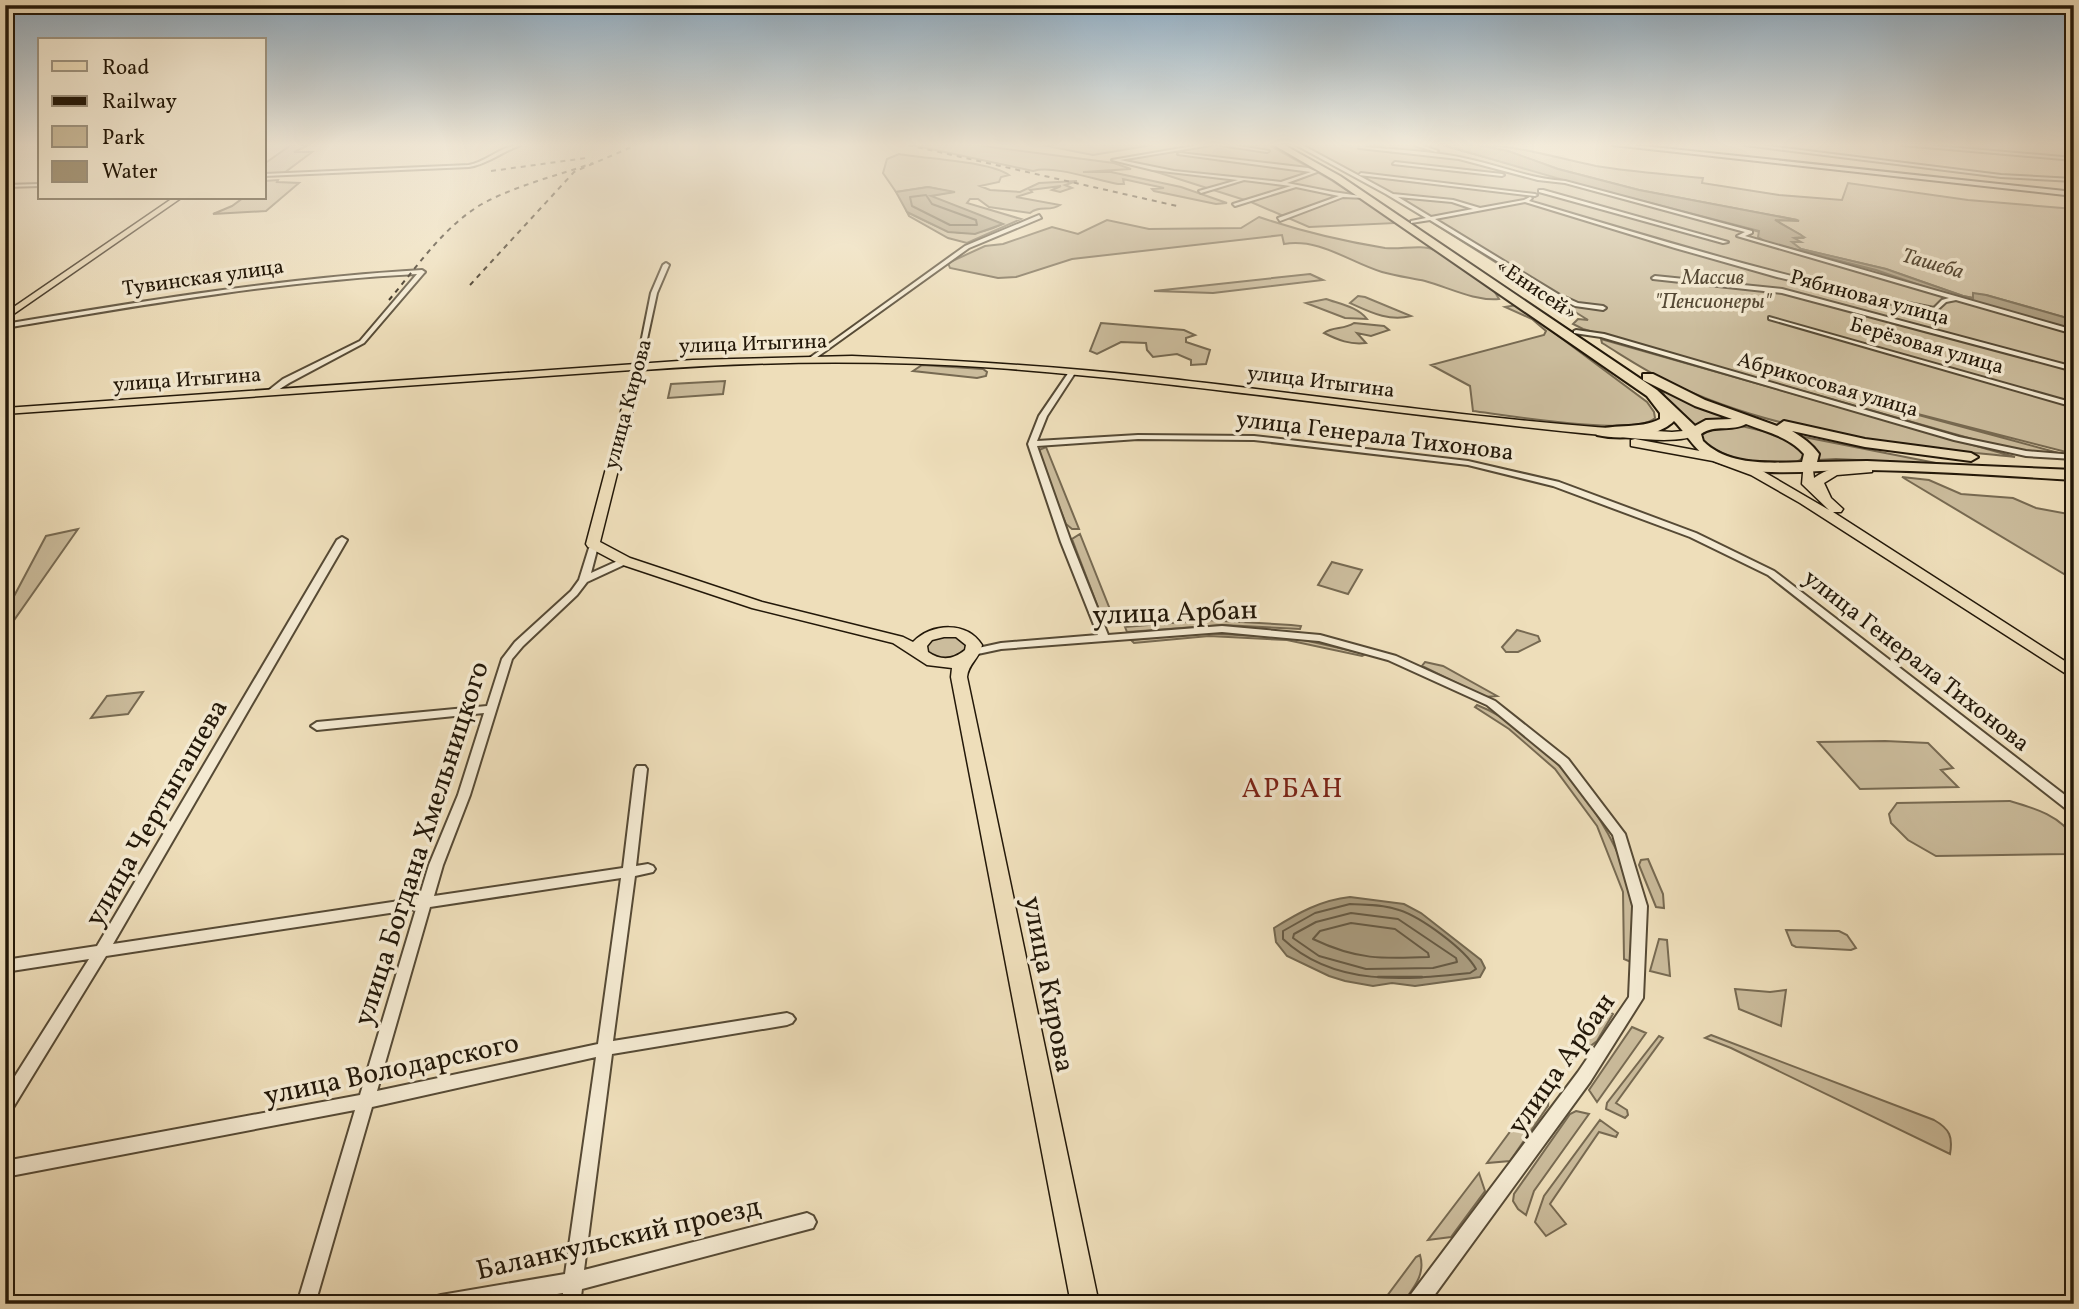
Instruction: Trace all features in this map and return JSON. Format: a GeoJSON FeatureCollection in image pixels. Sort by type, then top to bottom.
{"type":"FeatureCollection","features":[{"type":"Feature","properties":{"kind":"highway","name":"«Енисей»"},"geometry":{"type":"LineString","coordinates":[[1378,206],[1652,393],[1694,433],[1696,442],[1702,448],[1737,464],[1774,469],[1808,464],[1910,466],[2074,475]]}},
{"type":"Feature","properties":{"kind":"highway","name":"«Енисей»"},"geometry":{"type":"LineString","coordinates":[[1389,206],[1639,372]]}},
{"type":"Feature","properties":{"kind":"highway"},"geometry":{"type":"LineString","coordinates":[[1639,372],[1691,400],[1769,428],[1804,444],[1812,454],[1808,464]]}},
{"type":"Feature","properties":{"kind":"highway"},"geometry":{"type":"LineString","coordinates":[[1639,372],[1678,391],[1736,411],[1823,435],[1885,446],[2045,465]]}},
{"type":"Feature","properties":{"kind":"highway"},"geometry":{"type":"LineString","coordinates":[[1604,435],[1650,429],[1667,421],[1667,413],[1652,393]]}},
{"type":"Feature","properties":{"kind":"highway"},"geometry":{"type":"LineString","coordinates":[[1694,433],[1706,424],[1719,422],[1769,428],[1877,450],[2074,467]]}},
{"type":"Feature","properties":{"kind":"main road"},"geometry":{"type":"LineString","coordinates":[[5,317],[165,206]]}},
{"type":"Feature","properties":{"kind":"main road"},"geometry":{"type":"LineString","coordinates":[[5,310],[38,292]]}},
{"type":"Feature","properties":{"kind":"main road","name":"улица Итыгина"},"geometry":{"type":"LineString","coordinates":[[5,411],[638,367],[811,359],[958,363],[1164,381],[1604,435],[1737,464],[1775,482],[1833,519]]}},
{"type":"Feature","properties":{"kind":"main road","name":"улица Кирова"},"geometry":{"type":"LineString","coordinates":[[592,547],[638,367]]}},
{"type":"Feature","properties":{"kind":"main road","name":"улица Итыгина"},"geometry":{"type":"LineString","coordinates":[[1604,435],[1672,436],[1694,433]]}},
{"type":"Feature","properties":{"kind":"main road"},"geometry":{"type":"LineString","coordinates":[[1604,435],[1694,457],[1764,482],[1833,519],[2056,662]]}},
{"type":"Feature","properties":{"kind":"main road"},"geometry":{"type":"LineString","coordinates":[[1808,464],[1808,484],[1814,492],[1853,522],[2074,674]]}},
{"type":"Feature","properties":{"kind":"main road"},"geometry":{"type":"LineString","coordinates":[[1853,522],[1818,487],[1820,478],[1847,470],[1910,466]]}},
{"type":"Feature","properties":{"kind":"main road"},"geometry":{"type":"LineString","coordinates":[[592,547],[625,561],[757,605],[923,644],[953,632],[971,649],[960,668],[951,670],[927,660],[923,644]]}},
{"type":"Feature","properties":{"kind":"main road","name":"улица Кирова"},"geometry":{"type":"LineString","coordinates":[[951,670],[1085,1304]]}},
{"type":"Feature","properties":{"kind":"street"},"geometry":{"type":"LineString","coordinates":[[1280,219],[1316,206]]}},
{"type":"Feature","properties":{"kind":"street"},"geometry":{"type":"LineString","coordinates":[[1411,206],[1556,295],[1577,305],[1603,307]]}},
{"type":"Feature","properties":{"kind":"street"},"geometry":{"type":"LineString","coordinates":[[1469,206],[1481,210]]}},
{"type":"Feature","properties":{"kind":"street"},"geometry":{"type":"LineString","coordinates":[[1413,222],[1500,206]]}},
{"type":"Feature","properties":{"kind":"street"},"geometry":{"type":"LineString","coordinates":[[1542,206],[1782,278],[1870,299],[1935,310],[1944,301],[1954,299]]}},
{"type":"Feature","properties":{"kind":"street"},"geometry":{"type":"LineString","coordinates":[[1595,206],[1725,242]]}},
{"type":"Feature","properties":{"kind":"street"},"geometry":{"type":"LineString","coordinates":[[1656,206],[1749,232],[1740,236],[2074,332]]}},
{"type":"Feature","properties":{"kind":"street"},"geometry":{"type":"LineString","coordinates":[[811,359],[967,247],[1039,217]]}},
{"type":"Feature","properties":{"kind":"street","name":"улица Кирова"},"geometry":{"type":"LineString","coordinates":[[638,367],[654,293],[666,265]]}},
{"type":"Feature","properties":{"kind":"street","name":"Тувинская улица"},"geometry":{"type":"LineString","coordinates":[[5,326],[195,295],[329,278],[422,272],[362,342],[286,381],[272,392]]}},
{"type":"Feature","properties":{"kind":"street","name":"Рябиновая улица"},"geometry":{"type":"LineString","coordinates":[[1655,278],[1782,291],[2074,369]]}},
{"type":"Feature","properties":{"kind":"street","name":"Берёзовая улица"},"geometry":{"type":"LineString","coordinates":[[1771,318],[2074,405]]}},
{"type":"Feature","properties":{"kind":"street","name":"Абрикосовая улица"},"geometry":{"type":"LineString","coordinates":[[1576,332],[1602,335],[1766,385],[2002,451],[2046,457],[2074,457]]}},
{"type":"Feature","properties":{"kind":"street"},"geometry":{"type":"LineString","coordinates":[[1071,373],[1047,407],[1032,444],[1066,542],[1104,638]]}},
{"type":"Feature","properties":{"kind":"street","name":"улица Генерала Тихонова"},"geometry":{"type":"LineString","coordinates":[[1032,444],[1138,437],[1254,438],[1468,463],[1556,484],[1693,535],[1771,573],[2074,809]]}},
{"type":"Feature","properties":{"kind":"street","name":"улица Чертыгашева"},"geometry":{"type":"LineString","coordinates":[[5,1106],[102,951],[342,540]]}},
{"type":"Feature","properties":{"kind":"street"},"geometry":{"type":"LineString","coordinates":[[584,580],[592,547]]}},
{"type":"Feature","properties":{"kind":"street"},"geometry":{"type":"LineString","coordinates":[[584,580],[625,561]]}},
{"type":"Feature","properties":{"kind":"street","name":"улица Богдана Хмельницкого"},"geometry":{"type":"LineString","coordinates":[[306,1304],[436,864],[464,795],[507,659],[584,580]]}},
{"type":"Feature","properties":{"kind":"street","name":"улица Арбан"},"geometry":{"type":"LineString","coordinates":[[971,649],[1222,629],[1321,638],[1392,658],[1491,703],[1564,762],[1619,834],[1640,906],[1636,998],[1584,1077],[1416,1304]]}},
{"type":"Feature","properties":{"kind":"street"},"geometry":{"type":"LineString","coordinates":[[317,726],[490,709]]}},
{"type":"Feature","properties":{"kind":"street"},"geometry":{"type":"LineString","coordinates":[[571,1304],[603,1049],[630,872],[640,769]]}},
{"type":"Feature","properties":{"kind":"street"},"geometry":{"type":"LineString","coordinates":[[5,966],[648,869]]}},
{"type":"Feature","properties":{"kind":"street","name":"улица Володарского"},"geometry":{"type":"LineString","coordinates":[[5,1169],[366,1101],[603,1049],[787,1019]]}},
{"type":"Feature","properties":{"kind":"street","name":"Баланкульский проезд"},"geometry":{"type":"LineString","coordinates":[[441,1304],[573,1282],[807,1222]]}},
{"type":"Feature","properties":{"kind":"green space"},"geometry":{"type":"Polygon","coordinates":[[[232,206],[272,206],[266,211],[213,214],[232,206]]]}},
{"type":"Feature","properties":{"kind":"green space"},"geometry":{"type":"Polygon","coordinates":[[[955,206],[977,206],[1021,219],[967,243],[948,238],[909,216],[907,212],[953,232],[976,233],[1002,224],[955,206]]]}},
{"type":"Feature","properties":{"kind":"green space"},"geometry":{"type":"Polygon","coordinates":[[[1057,206],[1037,209],[1030,213],[989,207],[1057,206]]]}},
{"type":"Feature","properties":{"kind":"green space"},"geometry":{"type":"Polygon","coordinates":[[[1260,206],[1371,206],[1397,223],[1309,227],[1260,206]]]}},
{"type":"Feature","properties":{"kind":"green space","name":"Массив \"Пенсионеры\""},"geometry":{"type":"Polygon","coordinates":[[[1406,206],[1665,206],[1760,232],[1766,242],[1876,270],[1930,290],[2074,330],[2074,454],[1863,400],[2066,455],[2004,448],[1573,324],[1578,319],[1588,320],[1406,206]]]}},
{"type":"Feature","properties":{"kind":"green space"},"geometry":{"type":"Polygon","coordinates":[[[1724,206],[2040,206],[2074,209],[2074,320],[1986,295],[1974,294],[1973,298],[1963,296],[1886,269],[1801,249],[1785,239],[1803,238],[1801,235],[1774,220],[1797,220],[1724,206]]]}},
{"type":"Feature","properties":{"kind":"green space"},"geometry":{"type":"Polygon","coordinates":[[[1259,217],[1337,239],[1391,248],[1423,247],[1434,250],[1493,289],[1499,299],[1471,296],[1425,281],[1382,272],[1310,244],[1284,244],[1282,235],[1072,259],[1016,277],[998,278],[950,268],[948,263],[985,246],[1003,244],[1052,227],[1078,234],[1107,220],[1149,229],[1241,228],[1259,217]]]}},
{"type":"Feature","properties":{"kind":"green space"},"geometry":{"type":"Polygon","coordinates":[[[1310,274],[1323,280],[1213,293],[1154,291],[1310,274]]]}},
{"type":"Feature","properties":{"kind":"green space"},"geometry":{"type":"Polygon","coordinates":[[[1358,296],[1411,316],[1395,318],[1372,313],[1350,303],[1358,296]]]}},
{"type":"Feature","properties":{"kind":"green space"},"geometry":{"type":"Polygon","coordinates":[[[1326,299],[1354,309],[1367,319],[1345,318],[1306,303],[1326,299]]]}},
{"type":"Feature","properties":{"kind":"green space"},"geometry":{"type":"Polygon","coordinates":[[[1517,305],[1647,402],[1655,418],[1643,423],[1598,425],[1473,411],[1470,386],[1431,365],[1544,335],[1546,331],[1532,319],[1505,307],[1517,305]]]}},
{"type":"Feature","properties":{"kind":"green space"},"geometry":{"type":"Polygon","coordinates":[[[1101,323],[1184,330],[1195,335],[1186,338],[1186,342],[1210,350],[1206,364],[1191,365],[1191,360],[1177,354],[1153,357],[1147,350],[1146,343],[1121,342],[1097,354],[1090,351],[1101,323]]]}},
{"type":"Feature","properties":{"kind":"green space"},"geometry":{"type":"Polygon","coordinates":[[[1354,323],[1384,326],[1389,330],[1371,336],[1357,333],[1366,343],[1344,341],[1324,333],[1354,323]]]}},
{"type":"Feature","properties":{"kind":"green space"},"geometry":{"type":"Polygon","coordinates":[[[1601,339],[2015,457],[1840,435],[1753,415],[1711,401],[1662,379],[1602,343],[1601,339]]]}},
{"type":"Feature","properties":{"kind":"green space"},"geometry":{"type":"Polygon","coordinates":[[[922,365],[983,369],[987,372],[986,376],[977,378],[913,371],[922,365]]]}},
{"type":"Feature","properties":{"kind":"green space"},"geometry":{"type":"Polygon","coordinates":[[[725,381],[723,394],[668,398],[671,384],[725,381]]]}},
{"type":"Feature","properties":{"kind":"green space"},"geometry":{"type":"Polygon","coordinates":[[[1662,390],[1746,422],[1704,422],[1694,426],[1665,397],[1662,390]]]}},
{"type":"Feature","properties":{"kind":"green space"},"geometry":{"type":"Polygon","coordinates":[[[1737,425],[1784,436],[1804,453],[1804,456],[1783,465],[1753,463],[1722,453],[1702,440],[1702,434],[1707,429],[1737,425]]]}},
{"type":"Feature","properties":{"kind":"green space"},"geometry":{"type":"Polygon","coordinates":[[[1794,435],[1941,464],[1817,460],[1818,453],[1794,435]]]}},
{"type":"Feature","properties":{"kind":"green space"},"geometry":{"type":"Polygon","coordinates":[[[1046,447],[1079,529],[1072,529],[1066,524],[1039,455],[1039,450],[1046,447]]]}},
{"type":"Feature","properties":{"kind":"green space"},"geometry":{"type":"Polygon","coordinates":[[[1902,477],[1929,480],[1961,494],[2013,498],[2036,508],[2074,515],[2074,580],[1902,477]]]}},
{"type":"Feature","properties":{"kind":"green space"},"geometry":{"type":"Polygon","coordinates":[[[78,529],[5,633],[5,604],[13,598],[46,536],[78,529]]]}},
{"type":"Feature","properties":{"kind":"green space"},"geometry":{"type":"Polygon","coordinates":[[[1080,534],[1115,622],[1104,623],[1072,539],[1080,534]]]}},
{"type":"Feature","properties":{"kind":"green space"},"geometry":{"type":"Polygon","coordinates":[[[1332,562],[1362,570],[1348,594],[1318,585],[1332,562]]]}},
{"type":"Feature","properties":{"kind":"green space"},"geometry":{"type":"Polygon","coordinates":[[[1207,620],[1301,626],[1300,629],[1223,625],[1127,632],[1125,627],[1207,620]]]}},
{"type":"Feature","properties":{"kind":"green space"},"geometry":{"type":"Polygon","coordinates":[[[1517,630],[1538,636],[1540,641],[1518,652],[1506,652],[1502,647],[1517,630]]]}},
{"type":"Feature","properties":{"kind":"green space"},"geometry":{"type":"Polygon","coordinates":[[[1200,633],[1295,638],[1366,654],[1362,656],[1287,640],[1209,636],[1134,643],[1131,640],[1200,633]]]}},
{"type":"Feature","properties":{"kind":"green space"},"geometry":{"type":"Polygon","coordinates":[[[952,634],[970,647],[957,659],[928,657],[926,641],[952,634]]]}},
{"type":"Feature","properties":{"kind":"green space"},"geometry":{"type":"Polygon","coordinates":[[[1425,662],[1443,666],[1497,696],[1485,697],[1422,666],[1425,662]]]}},
{"type":"Feature","properties":{"kind":"green space"},"geometry":{"type":"Polygon","coordinates":[[[143,692],[128,714],[91,718],[107,696],[143,692]]]}},
{"type":"Feature","properties":{"kind":"green space"},"geometry":{"type":"Polygon","coordinates":[[[1477,705],[1502,717],[1550,756],[1572,780],[1608,834],[1621,861],[1632,896],[1634,924],[1631,962],[1624,959],[1623,892],[1597,826],[1555,769],[1509,729],[1475,707],[1477,705]]]}},
{"type":"Feature","properties":{"kind":"green space"},"geometry":{"type":"Polygon","coordinates":[[[1818,742],[1928,743],[1953,768],[1941,770],[1958,787],[1860,789],[1818,742]]]}},
{"type":"Feature","properties":{"kind":"green space"},"geometry":{"type":"Polygon","coordinates":[[[2010,801],[2038,810],[2062,824],[2074,839],[2068,854],[1936,856],[1908,840],[1891,823],[1889,814],[1897,803],[2010,801]]]}},
{"type":"Feature","properties":{"kind":"green space"},"geometry":{"type":"Polygon","coordinates":[[[1648,859],[1663,894],[1664,908],[1656,907],[1639,865],[1641,860],[1648,859]]]}},
{"type":"Feature","properties":{"kind":"green space"},"geometry":{"type":"Polygon","coordinates":[[[1786,930],[1839,931],[1847,935],[1856,948],[1796,947],[1792,945],[1786,930]]]}},
{"type":"Feature","properties":{"kind":"green space"},"geometry":{"type":"Polygon","coordinates":[[[1659,939],[1667,940],[1670,976],[1650,971],[1659,939]]]}},
{"type":"Feature","properties":{"kind":"green space"},"geometry":{"type":"Polygon","coordinates":[[[1735,989],[1770,992],[1786,990],[1781,1026],[1739,1009],[1735,989]]]}},
{"type":"Feature","properties":{"kind":"green space"},"geometry":{"type":"Polygon","coordinates":[[[1601,1007],[1613,1014],[1597,1041],[1571,1061],[1564,1056],[1601,1007]]]}},
{"type":"Feature","properties":{"kind":"green space"},"geometry":{"type":"Polygon","coordinates":[[[1632,1027],[1646,1033],[1597,1102],[1589,1090],[1632,1027]]]}},
{"type":"Feature","properties":{"kind":"green space"},"geometry":{"type":"Polygon","coordinates":[[[1711,1035],[1934,1120],[1949,1134],[1950,1154],[1705,1038],[1711,1035]]]}},
{"type":"Feature","properties":{"kind":"green space"},"geometry":{"type":"Polygon","coordinates":[[[1659,1036],[1663,1038],[1616,1103],[1627,1110],[1628,1115],[1625,1118],[1606,1109],[1607,1103],[1659,1036]]]}},
{"type":"Feature","properties":{"kind":"green space"},"geometry":{"type":"Polygon","coordinates":[[[1542,1088],[1549,1093],[1548,1106],[1510,1161],[1487,1163],[1542,1088]]]}},
{"type":"Feature","properties":{"kind":"green space"},"geometry":{"type":"Polygon","coordinates":[[[1576,1111],[1589,1114],[1534,1191],[1526,1215],[1513,1201],[1514,1194],[1570,1114],[1576,1111]]]}},
{"type":"Feature","properties":{"kind":"green space"},"geometry":{"type":"Polygon","coordinates":[[[1600,1120],[1618,1133],[1616,1137],[1599,1132],[1550,1204],[1566,1224],[1546,1236],[1535,1222],[1544,1196],[1600,1120]]]}},
{"type":"Feature","properties":{"kind":"green space"},"geometry":{"type":"Polygon","coordinates":[[[1479,1173],[1485,1191],[1451,1237],[1428,1240],[1479,1173]]]}},
{"type":"Feature","properties":{"kind":"green space"},"geometry":{"type":"Polygon","coordinates":[[[1420,1255],[1420,1275],[1402,1304],[1381,1304],[1416,1257],[1420,1255]]]}},
{"type":"Feature","properties":{"kind":"water"},"geometry":{"type":"Polygon","coordinates":[[[904,206],[957,206],[1003,224],[975,234],[948,232],[907,212],[904,206]]]}},
{"type":"Feature","properties":{"kind":"water"},"geometry":{"type":"Polygon","coordinates":[[[1663,206],[1724,206],[1797,220],[1799,221],[1775,220],[1804,237],[1794,238],[1801,242],[1792,242],[1801,249],[1886,269],[1963,296],[1973,298],[1973,293],[1986,295],[2074,320],[2074,330],[1989,309],[1876,270],[1766,242],[1758,237],[1759,231],[1663,206]]]}},
{"type":"Feature","properties":{"kind":"water"},"geometry":{"type":"Polygon","coordinates":[[[1350,897],[1404,904],[1421,913],[1481,960],[1485,968],[1480,977],[1415,986],[1392,983],[1373,986],[1329,976],[1287,956],[1276,942],[1274,928],[1283,922],[1320,904],[1350,897]]]}},
{"type":"Feature","properties":{"kind":"railway"},"geometry":{"type":"LineString","coordinates":[[389,300],[432,248],[455,224],[479,206]]}},
{"type":"Feature","properties":{"kind":"railway"},"geometry":{"type":"LineString","coordinates":[[470,285],[543,206]]}},
{"type":"Feature","properties":{"kind":"district","name":"АРБАН"},"geometry":{"type":"Point","coordinates":[1293,787]}},
{"type":"Feature","properties":{"kind":"water label","name":"Ташеба"},"geometry":{"type":"Point","coordinates":[1933,263]}}]}
